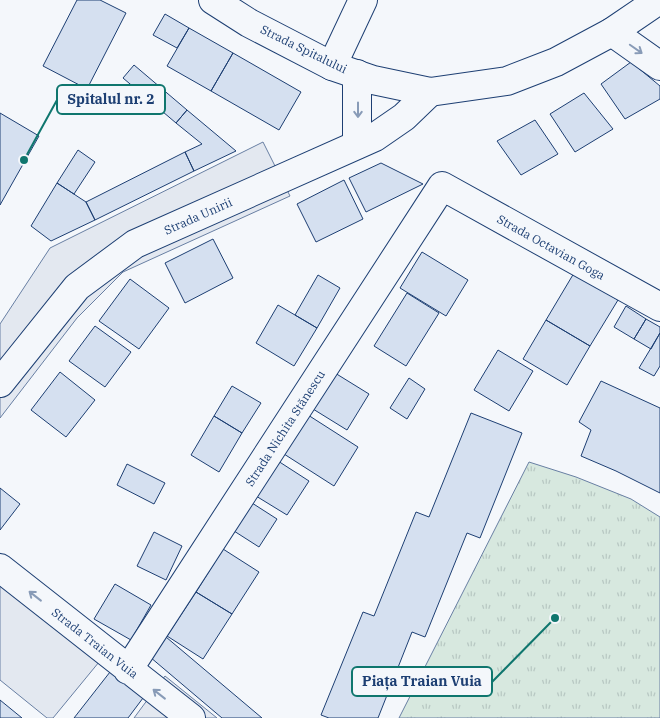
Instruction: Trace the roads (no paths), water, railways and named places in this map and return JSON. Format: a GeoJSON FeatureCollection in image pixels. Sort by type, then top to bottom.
{"type":"FeatureCollection","features":[{"type":"Feature","properties":{"kind":"street","name":"Strada Spitalului"},"geometry":{"type":"LineString","coordinates":[[214,0],[249,23],[345,70],[374,80],[430,92]]}},
{"type":"Feature","properties":{"kind":"street"},"geometry":{"type":"LineString","coordinates":[[357,145],[345,70],[363,0]]}},
{"type":"Feature","properties":{"kind":"street"},"geometry":{"type":"LineString","coordinates":[[430,92],[507,81],[556,62],[612,32],[659,0]]}},
{"type":"Feature","properties":{"kind":"street"},"geometry":{"type":"LineString","coordinates":[[612,32],[660,66]]}},
{"type":"Feature","properties":{"kind":"street","name":"Strada Unirii"},"geometry":{"type":"LineString","coordinates":[[0,384],[77,287],[135,244],[376,137],[404,117],[430,92]]}},
{"type":"Feature","properties":{"kind":"street","name":"Strada Octavian Goga"},"geometry":{"type":"LineString","coordinates":[[442,186],[660,307]]}},
{"type":"Feature","properties":{"kind":"street","name":"Strada Nichita Stănescu"},"geometry":{"type":"LineString","coordinates":[[128,670],[442,186]]}},
{"type":"Feature","properties":{"kind":"street","name":"Strada Traian Vuia"},"geometry":{"type":"LineString","coordinates":[[0,568],[191,718]]}},
{"type":"Feature","properties":{"kind":"place","name":"Spitalul nr. 2"},"geometry":{"type":"Point","coordinates":[24,160]}},
{"type":"Feature","properties":{"kind":"place","name":"Piața Traian Vuia"},"geometry":{"type":"Point","coordinates":[555,618]}}]}
